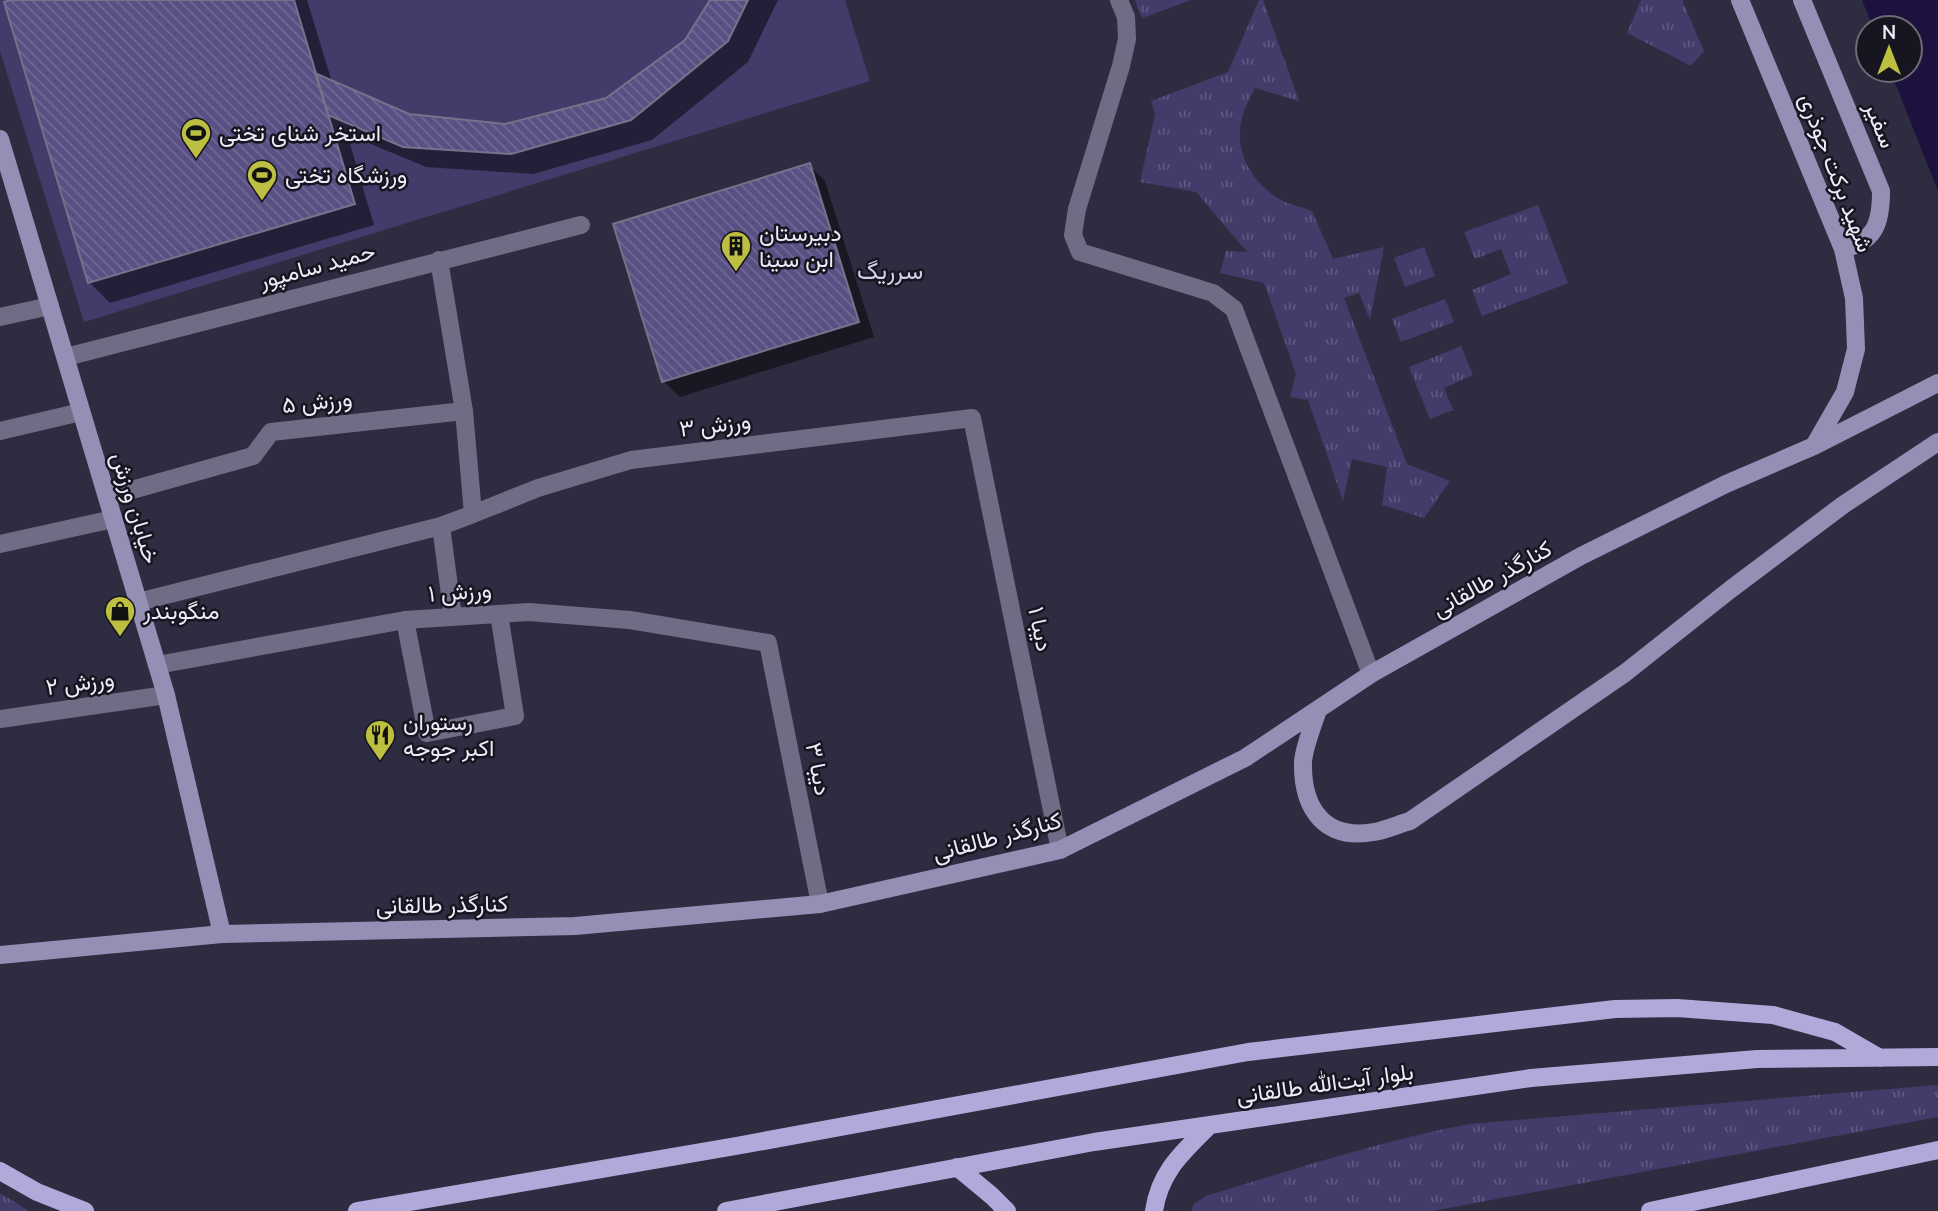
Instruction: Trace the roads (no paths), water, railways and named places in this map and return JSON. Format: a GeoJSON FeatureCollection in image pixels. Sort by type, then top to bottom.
{"type":"FeatureCollection","features":[{"type":"Feature","properties":{"kind":"main road"},"geometry":{"type":"LineString","coordinates":[[357,1211],[763,1141],[1248,1052],[1615,1009],[1677,1007],[1773,1015],[1835,1032],[1880,1058]]}},
{"type":"Feature","properties":{"kind":"main road","name":"بلوار آیت‌الله طالقانی"},"geometry":{"type":"LineString","coordinates":[[726,1211],[1094,1142],[1531,1078],[1757,1059],[1938,1057]]}},
{"type":"Feature","properties":{"kind":"main road"},"geometry":{"type":"LineString","coordinates":[[1154,1211],[1165,1175],[1177,1158],[1210,1125]]}},
{"type":"Feature","properties":{"kind":"main road"},"geometry":{"type":"LineString","coordinates":[[1650,1211],[1938,1150]]}},
{"type":"Feature","properties":{"kind":"main road"},"geometry":{"type":"LineString","coordinates":[[957,1167],[1007,1211]]}},
{"type":"Feature","properties":{"kind":"main road"},"geometry":{"type":"LineString","coordinates":[[0,1171],[37,1192],[85,1211]]}},
{"type":"Feature","properties":{"kind":"street"},"geometry":{"type":"LineString","coordinates":[[1119,0],[1126,17],[1127,39],[1077,209],[1073,235],[1080,252],[1213,293],[1234,309],[1371,674]]}},
{"type":"Feature","properties":{"kind":"street","name":"شهید برکت جوذری"},"geometry":{"type":"LineString","coordinates":[[1740,0],[1843,250],[1854,298],[1856,349],[1845,392],[1814,446]]}},
{"type":"Feature","properties":{"kind":"street","name":"سفیر"},"geometry":{"type":"LineString","coordinates":[[1802,0],[1881,191],[1878,222],[1874,230],[1861,243],[1843,250]]}},
{"type":"Feature","properties":{"kind":"street","name":"خیابان ورزش"},"geometry":{"type":"LineString","coordinates":[[0,139],[166,695],[222,934]]}},
{"type":"Feature","properties":{"kind":"street","name":"حمید سامپور"},"geometry":{"type":"LineString","coordinates":[[66,357],[581,225]]}},
{"type":"Feature","properties":{"kind":"street"},"geometry":{"type":"LineString","coordinates":[[439,260],[464,411],[473,514]]}},
{"type":"Feature","properties":{"kind":"street"},"geometry":{"type":"LineString","coordinates":[[0,317],[50,306]]}},
{"type":"Feature","properties":{"kind":"street","name":"کنارگذر طالقانی"},"geometry":{"type":"LineString","coordinates":[[0,955],[222,934],[575,926],[820,904],[1060,850],[1245,758],[1371,674],[1581,556],[1726,484],[1814,446],[1938,383]]}},
{"type":"Feature","properties":{"kind":"street","name":"ورزش ۵"},"geometry":{"type":"LineString","coordinates":[[107,497],[253,456],[271,432],[464,411]]}},
{"type":"Feature","properties":{"kind":"street"},"geometry":{"type":"LineString","coordinates":[[0,431],[81,412]]}},
{"type":"Feature","properties":{"kind":"street","name":"ورزش ۳"},"geometry":{"type":"LineString","coordinates":[[441,526],[538,488],[631,460],[972,418]]}},
{"type":"Feature","properties":{"kind":"street","name":"دیبا ۱"},"geometry":{"type":"LineString","coordinates":[[972,418],[1060,850]]}},
{"type":"Feature","properties":{"kind":"street"},"geometry":{"type":"LineString","coordinates":[[1318,710],[1303,760],[1308,803],[1320,821],[1347,834],[1374,832],[1410,821],[1625,673],[1843,505],[1938,442]]}},
{"type":"Feature","properties":{"kind":"street"},"geometry":{"type":"LineString","coordinates":[[0,544],[113,519]]}},
{"type":"Feature","properties":{"kind":"street"},"geometry":{"type":"LineString","coordinates":[[138,601],[441,526],[453,617]]}},
{"type":"Feature","properties":{"kind":"street","name":"ورزش ۱"},"geometry":{"type":"LineString","coordinates":[[157,665],[405,620],[529,611],[630,620],[768,643]]}},
{"type":"Feature","properties":{"kind":"street"},"geometry":{"type":"LineString","coordinates":[[405,620],[427,733],[514,716],[499,614]]}},
{"type":"Feature","properties":{"kind":"street","name":"دیبا ۳"},"geometry":{"type":"LineString","coordinates":[[768,643],[820,904]]}},
{"type":"Feature","properties":{"kind":"street","name":"ورزش ۲"},"geometry":{"type":"LineString","coordinates":[[0,719],[166,695]]}},
{"type":"Feature","properties":{"kind":"place","name":"استخر شنای تختی"},"geometry":{"type":"Point","coordinates":[196,160]}},
{"type":"Feature","properties":{"kind":"place","name":"ورزشگاه تختی"},"geometry":{"type":"Point","coordinates":[262,202]}},
{"type":"Feature","properties":{"kind":"place","name":"دبیرستان ابن سینا"},"geometry":{"type":"Point","coordinates":[736,273]}},
{"type":"Feature","properties":{"kind":"place","name":"منگوبندر"},"geometry":{"type":"Point","coordinates":[120,638]}},
{"type":"Feature","properties":{"kind":"place","name":"رستوران اکبر جوجه"},"geometry":{"type":"Point","coordinates":[380,762]}},
{"type":"Feature","properties":{"kind":"district","name":"سرریگ"},"geometry":{"type":"Point","coordinates":[890,271]}}]}
